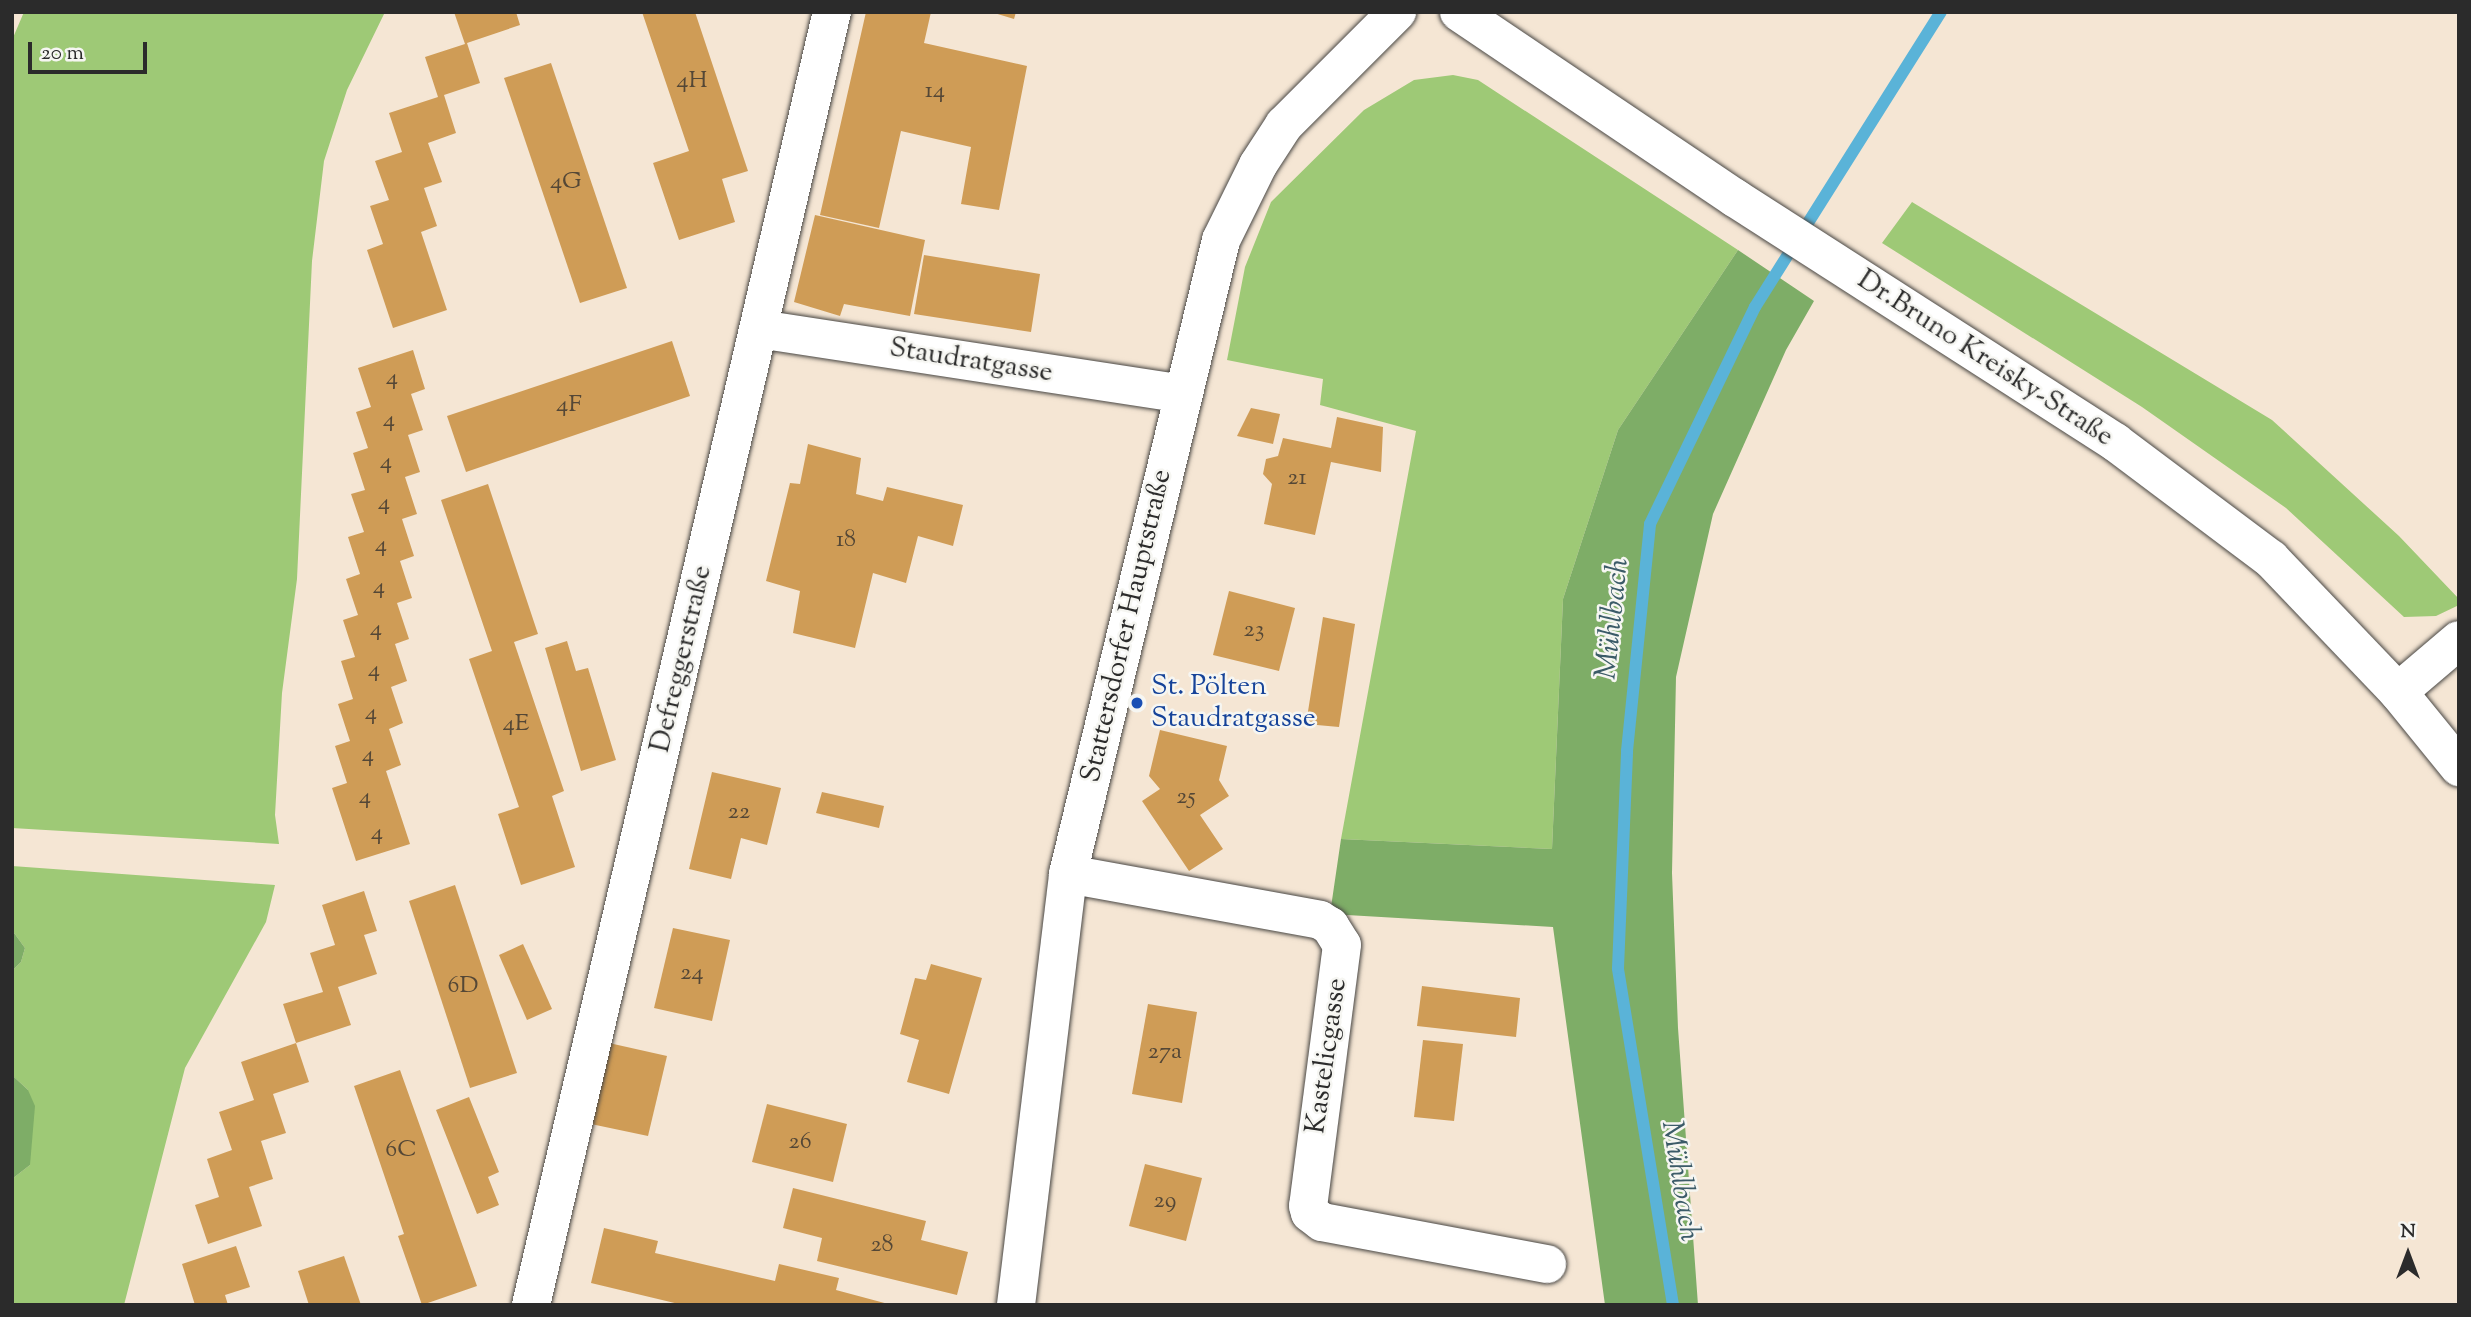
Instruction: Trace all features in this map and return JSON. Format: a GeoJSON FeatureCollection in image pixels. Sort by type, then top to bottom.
{"type":"FeatureCollection","features":[{"type":"Feature","properties":{"kind":"street","name":"Defreggerstraße"},"geometry":{"type":"LineString","coordinates":[[531,1305],[832,12]]}},
{"type":"Feature","properties":{"kind":"street","name":"Stattersdorfer Hauptstraße"},"geometry":{"type":"LineString","coordinates":[[1016,1305],[1069,874],[1221,240],[1258,164],[1284,125],[1397,12]]}},
{"type":"Feature","properties":{"kind":"street","name":"Dr.Bruno Kreisky-Straße"},"geometry":{"type":"LineString","coordinates":[[1459,12],[1735,198],[2115,442],[2271,559],[2398,692],[2459,767]]}},
{"type":"Feature","properties":{"kind":"street","name":"Staudratgasse"},"geometry":{"type":"LineString","coordinates":[[760,329],[1183,394]]}},
{"type":"Feature","properties":{"kind":"street"},"geometry":{"type":"LineString","coordinates":[[2398,692],[2459,640]]}},
{"type":"Feature","properties":{"kind":"street","name":"Kastelicgasse"},"geometry":{"type":"LineString","coordinates":[[1069,874],[1321,920],[1330,926],[1342,945],[1310,1213],[1322,1222],[1547,1264]]}},
{"type":"Feature","properties":{"kind":"green space"},"geometry":{"type":"Polygon","coordinates":[[[24,12],[385,12],[347,90],[324,161],[312,261],[297,579],[282,693],[275,815],[279,844],[12,828],[12,40],[24,12]]]}},
{"type":"Feature","properties":{"kind":"green space"},"geometry":{"type":"Polygon","coordinates":[[[1453,75],[1478,80],[1738,250],[1618,430],[1563,599],[1552,849],[1341,839],[1416,431],[1320,405],[1323,379],[1227,360],[1245,267],[1271,202],[1364,110],[1414,80],[1453,75]]]}},
{"type":"Feature","properties":{"kind":"green space"},"geometry":{"type":"Polygon","coordinates":[[[1912,202],[2272,420],[2399,536],[2459,599],[2459,605],[2436,616],[2404,617],[2286,508],[2142,407],[1882,243],[1912,202]]]}},
{"type":"Feature","properties":{"kind":"green space"},"geometry":{"type":"Polygon","coordinates":[[[1738,250],[1814,301],[1786,350],[1713,514],[1676,677],[1672,873],[1678,1028],[1698,1305],[1605,1305],[1553,927],[1330,914],[1341,839],[1552,849],[1563,599],[1618,430],[1738,250]]]}},
{"type":"Feature","properties":{"kind":"green space"},"geometry":{"type":"Polygon","coordinates":[[[12,866],[275,885],[266,922],[185,1068],[124,1305],[12,1305],[12,1179],[30,1165],[28,1090],[12,1075],[12,971],[21,962],[25,948],[12,930],[12,866]]]}},
{"type":"Feature","properties":{"kind":"green space"},"geometry":{"type":"Polygon","coordinates":[[[12,930],[25,948],[21,962],[12,971],[12,930]]]}},
{"type":"Feature","properties":{"kind":"green space"},"geometry":{"type":"Polygon","coordinates":[[[12,1075],[28,1090],[35,1106],[30,1165],[12,1179],[12,1075]]]}},
{"type":"Feature","properties":{"kind":"building"},"geometry":{"type":"Polygon","coordinates":[[[454,12],[516,12],[520,25],[467,43],[480,83],[444,95],[456,133],[428,143],[442,182],[424,188],[437,226],[421,232],[447,310],[393,328],[367,250],[383,244],[370,206],[389,200],[375,161],[402,152],[389,113],[438,97],[425,57],[465,44],[454,12]]]}},
{"type":"Feature","properties":{"kind":"building"},"geometry":{"type":"Polygon","coordinates":[[[642,12],[695,12],[748,171],[722,179],[735,222],[679,240],[653,163],[689,151],[642,12]]]}},
{"type":"Feature","properties":{"kind":"building"},"geometry":{"type":"Polygon","coordinates":[[[866,12],[931,12],[924,43],[1027,66],[999,210],[961,204],[971,147],[901,131],[879,228],[820,215],[866,12]]]}},
{"type":"Feature","properties":{"kind":"building"},"geometry":{"type":"Polygon","coordinates":[[[991,12],[1016,12],[1014,19],[991,12]]]}},
{"type":"Feature","properties":{"kind":"building"},"geometry":{"type":"Polygon","coordinates":[[[551,63],[627,288],[580,303],[504,78],[551,63]]]}},
{"type":"Feature","properties":{"kind":"building"},"geometry":{"type":"Polygon","coordinates":[[[815,215],[925,240],[910,316],[844,304],[840,316],[794,302],[815,215]]]}},
{"type":"Feature","properties":{"kind":"building"},"geometry":{"type":"Polygon","coordinates":[[[924,255],[1040,274],[1031,332],[914,314],[924,255]]]}},
{"type":"Feature","properties":{"kind":"building"},"geometry":{"type":"Polygon","coordinates":[[[672,341],[690,396],[466,472],[447,416],[672,341]]]}},
{"type":"Feature","properties":{"kind":"building"},"geometry":{"type":"Polygon","coordinates":[[[413,350],[425,389],[411,394],[423,430],[408,435],[420,472],[405,477],[417,514],[402,519],[414,556],[400,561],[412,598],[397,603],[409,639],[395,644],[407,681],[391,687],[403,723],[389,729],[401,765],[386,771],[410,844],[356,861],[332,788],[347,783],[335,746],[350,741],[338,704],[353,699],[341,661],[355,657],[343,620],[358,615],[346,579],[360,574],[348,537],[364,532],[351,494],[365,490],[353,453],[368,448],[356,412],[371,407],[358,368],[413,350]]]}},
{"type":"Feature","properties":{"kind":"building"},"geometry":{"type":"Polygon","coordinates":[[[1251,408],[1280,414],[1273,444],[1237,436],[1251,408]]]}},
{"type":"Feature","properties":{"kind":"building"},"geometry":{"type":"Polygon","coordinates":[[[1337,417],[1383,427],[1381,472],[1331,462],[1315,535],[1264,524],[1272,484],[1263,474],[1266,459],[1278,456],[1283,438],[1331,448],[1337,417]]]}},
{"type":"Feature","properties":{"kind":"building"},"geometry":{"type":"Polygon","coordinates":[[[808,444],[861,458],[856,494],[883,501],[887,487],[963,505],[953,546],[918,536],[906,583],[873,573],[855,648],[793,633],[800,591],[766,581],[790,483],[800,484],[808,444]]]}},
{"type":"Feature","properties":{"kind":"building"},"geometry":{"type":"Polygon","coordinates":[[[488,484],[538,634],[514,642],[564,791],[552,796],[575,867],[521,885],[498,814],[519,807],[469,659],[492,651],[441,500],[488,484]]]}},
{"type":"Feature","properties":{"kind":"building"},"geometry":{"type":"Polygon","coordinates":[[[1229,591],[1295,608],[1279,671],[1213,655],[1229,591]]]}},
{"type":"Feature","properties":{"kind":"building"},"geometry":{"type":"Polygon","coordinates":[[[1323,617],[1355,624],[1339,727],[1306,724],[1323,617]]]}},
{"type":"Feature","properties":{"kind":"building"},"geometry":{"type":"Polygon","coordinates":[[[567,641],[576,671],[588,668],[616,760],[581,771],[545,648],[567,641]]]}},
{"type":"Feature","properties":{"kind":"building"},"geometry":{"type":"Polygon","coordinates":[[[1160,730],[1227,746],[1219,780],[1229,796],[1200,815],[1223,849],[1189,871],[1142,801],[1160,789],[1149,776],[1160,730]]]}},
{"type":"Feature","properties":{"kind":"building"},"geometry":{"type":"Polygon","coordinates":[[[712,772],[781,788],[767,845],[741,838],[731,879],[689,869],[712,772]]]}},
{"type":"Feature","properties":{"kind":"building"},"geometry":{"type":"Polygon","coordinates":[[[822,792],[884,806],[879,828],[816,813],[822,792]]]}},
{"type":"Feature","properties":{"kind":"building"},"geometry":{"type":"Polygon","coordinates":[[[455,885],[517,1073],[470,1088],[409,901],[455,885]]]}},
{"type":"Feature","properties":{"kind":"building"},"geometry":{"type":"Polygon","coordinates":[[[364,891],[377,931],[364,935],[377,974],[338,987],[351,1025],[296,1043],[283,1004],[323,992],[310,953],[335,945],[322,905],[364,891]]]}},
{"type":"Feature","properties":{"kind":"building"},"geometry":{"type":"Polygon","coordinates":[[[673,928],[730,940],[712,1021],[654,1008],[673,928]]]}},
{"type":"Feature","properties":{"kind":"building"},"geometry":{"type":"Polygon","coordinates":[[[523,944],[552,1009],[527,1020],[499,955],[523,944]]]}},
{"type":"Feature","properties":{"kind":"building"},"geometry":{"type":"Polygon","coordinates":[[[931,964],[982,978],[949,1094],[907,1082],[919,1040],[900,1034],[915,978],[926,980],[931,964]]]}},
{"type":"Feature","properties":{"kind":"building"},"geometry":{"type":"Polygon","coordinates":[[[1422,986],[1520,998],[1516,1037],[1417,1026],[1422,986]]]}},
{"type":"Feature","properties":{"kind":"building"},"geometry":{"type":"Polygon","coordinates":[[[1148,1004],[1197,1012],[1182,1103],[1132,1094],[1148,1004]]]}},
{"type":"Feature","properties":{"kind":"building"},"geometry":{"type":"Polygon","coordinates":[[[1423,1040],[1463,1044],[1454,1121],[1414,1117],[1423,1040]]]}},
{"type":"Feature","properties":{"kind":"building"},"geometry":{"type":"Polygon","coordinates":[[[296,1043],[309,1082],[273,1094],[286,1133],[261,1141],[273,1179],[249,1187],[262,1226],[208,1244],[195,1205],[219,1197],[207,1159],[232,1150],[219,1112],[254,1100],[241,1062],[296,1043]]]}},
{"type":"Feature","properties":{"kind":"building"},"geometry":{"type":"Polygon","coordinates":[[[609,1043],[667,1056],[648,1136],[591,1124],[609,1043]]]}},
{"type":"Feature","properties":{"kind":"building"},"geometry":{"type":"Polygon","coordinates":[[[400,1070],[477,1286],[422,1305],[398,1236],[404,1234],[354,1086],[400,1070]]]}},
{"type":"Feature","properties":{"kind":"building"},"geometry":{"type":"Polygon","coordinates":[[[469,1097],[499,1172],[488,1177],[499,1205],[477,1214],[436,1110],[469,1097]]]}},
{"type":"Feature","properties":{"kind":"building"},"geometry":{"type":"Polygon","coordinates":[[[767,1104],[847,1124],[833,1182],[752,1162],[767,1104]]]}},
{"type":"Feature","properties":{"kind":"building"},"geometry":{"type":"Polygon","coordinates":[[[1145,1164],[1202,1178],[1186,1241],[1129,1226],[1145,1164]]]}},
{"type":"Feature","properties":{"kind":"building"},"geometry":{"type":"Polygon","coordinates":[[[793,1188],[926,1221],[921,1240],[968,1252],[957,1295],[817,1261],[822,1238],[783,1228],[793,1188]]]}},
{"type":"Feature","properties":{"kind":"building"},"geometry":{"type":"Polygon","coordinates":[[[604,1228],[658,1241],[655,1253],[775,1281],[779,1264],[839,1278],[836,1290],[892,1305],[683,1305],[591,1283],[604,1228]]]}},
{"type":"Feature","properties":{"kind":"building"},"geometry":{"type":"Polygon","coordinates":[[[236,1246],[250,1287],[225,1295],[228,1305],[195,1305],[182,1264],[236,1246]]]}},
{"type":"Feature","properties":{"kind":"building"},"geometry":{"type":"Polygon","coordinates":[[[344,1256],[361,1305],[309,1305],[298,1271],[344,1256]]]}},
{"type":"Feature","properties":{"kind":"waterway","name":"Mühlbach"},"geometry":{"type":"LineString","coordinates":[[1673,1305],[1618,968],[1627,751],[1650,524],[1755,307],[1941,12]]}},
{"type":"Feature","properties":{"kind":"place","name":"St. Pölten Staudratgasse"},"geometry":{"type":"Point","coordinates":[1137,703]}}]}
